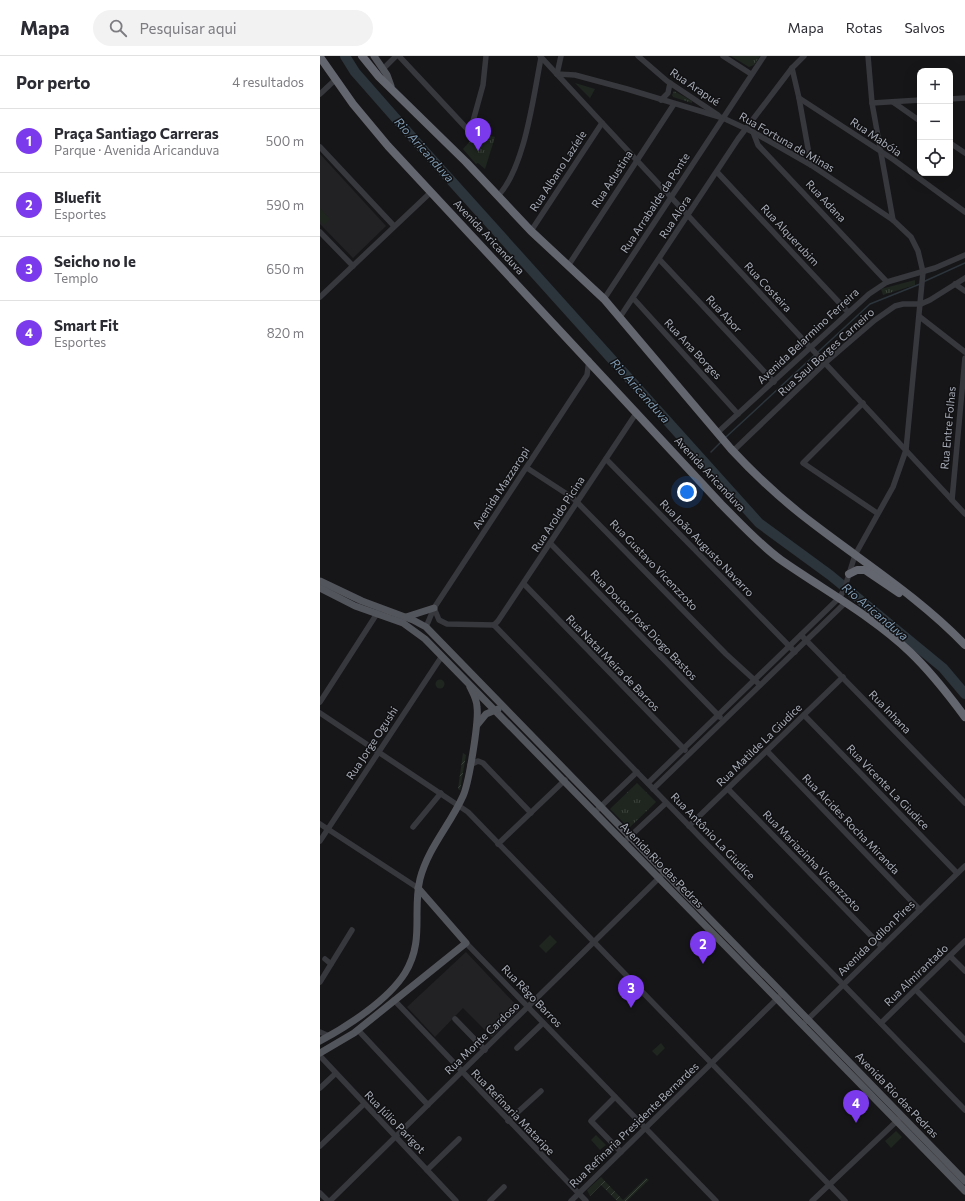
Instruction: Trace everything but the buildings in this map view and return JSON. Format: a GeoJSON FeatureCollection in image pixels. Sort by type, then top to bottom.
{"type":"FeatureCollection","features":[{"type":"Feature","properties":{"kind":"highway"},"geometry":{"type":"LineString","coordinates":[[362,56],[380,77],[391,86],[531,231],[604,299],[732,450],[779,497],[911,596],[965,645]]}},
{"type":"Feature","properties":{"kind":"highway","name":"Avenida Aricanduva"},"geometry":{"type":"LineString","coordinates":[[320,57],[335,80],[363,116],[431,192],[755,538],[780,559],[842,601],[909,651],[937,679],[965,717]]}},
{"type":"Feature","properties":{"kind":"highway"},"geometry":{"type":"LineString","coordinates":[[849,574],[862,569],[897,592],[911,596]]}},
{"type":"Feature","properties":{"kind":"main road"},"geometry":{"type":"LineString","coordinates":[[374,56],[383,69],[391,86]]}},
{"type":"Feature","properties":{"kind":"main road","name":"Avenida Rio das Pedras"},"geometry":{"type":"LineString","coordinates":[[320,580],[403,623],[425,639],[468,681],[660,878],[780,997],[808,1020],[965,1181]]}},
{"type":"Feature","properties":{"kind":"main road","name":"Avenida Rio das Pedras"},"geometry":{"type":"LineString","coordinates":[[320,588],[342,600],[406,617],[426,627],[507,708],[665,872],[780,997],[802,1026],[965,1190]]}},
{"type":"Feature","properties":{"kind":"main road"},"geometry":{"type":"LineString","coordinates":[[406,617],[434,608]]}},
{"type":"Feature","properties":{"kind":"main road"},"geometry":{"type":"LineString","coordinates":[[425,639],[426,627]]}},
{"type":"Feature","properties":{"kind":"main road"},"geometry":{"type":"LineString","coordinates":[[320,1041],[352,1021],[389,992],[405,973],[417,938],[418,888],[428,856],[466,790],[477,726],[476,699],[468,681]]}},
{"type":"Feature","properties":{"kind":"main road"},"geometry":{"type":"LineString","coordinates":[[477,726],[486,714],[507,708]]}},
{"type":"Feature","properties":{"kind":"main road","name":"Rua Rêgo Barros"},"geometry":{"type":"LineString","coordinates":[[418,888],[466,943]]}},
{"type":"Feature","properties":{"kind":"main road"},"geometry":{"type":"LineString","coordinates":[[320,1055],[358,1030],[466,943]]}},
{"type":"Feature","properties":{"kind":"street"},"geometry":{"type":"LineString","coordinates":[[383,69],[398,56],[470,132],[483,85],[486,56]]}},
{"type":"Feature","properties":{"kind":"street"},"geometry":{"type":"LineString","coordinates":[[557,74],[561,56]]}},
{"type":"Feature","properties":{"kind":"street","name":"Rua Arapué"},"geometry":{"type":"LineString","coordinates":[[638,56],[670,83],[723,118]]}},
{"type":"Feature","properties":{"kind":"street"},"geometry":{"type":"LineString","coordinates":[[723,56],[751,74]]}},
{"type":"Feature","properties":{"kind":"street","name":"Rua Arrabalde da Ponte"},"geometry":{"type":"LineString","coordinates":[[604,299],[764,56]]}},
{"type":"Feature","properties":{"kind":"street","name":"Rua Alora"},"geometry":{"type":"LineString","coordinates":[[620,317],[746,128],[792,68],[804,56]]}},
{"type":"Feature","properties":{"kind":"street"},"geometry":{"type":"LineString","coordinates":[[868,56],[872,103],[893,220]]}},
{"type":"Feature","properties":{"kind":"street"},"geometry":{"type":"LineString","coordinates":[[540,57],[557,74]]}},
{"type":"Feature","properties":{"kind":"street"},"geometry":{"type":"LineString","coordinates":[[498,196],[506,186],[518,158],[540,57]]}},
{"type":"Feature","properties":{"kind":"street"},"geometry":{"type":"LineString","coordinates":[[792,68],[811,165]]}},
{"type":"Feature","properties":{"kind":"street","name":"Rua Fortuna de Minas"},"geometry":{"type":"LineString","coordinates":[[557,74],[575,75],[723,118],[746,128],[811,165],[893,220],[911,237],[918,250],[924,278],[921,304]]}},
{"type":"Feature","properties":{"kind":"street","name":"Rua Costeira"},"geometry":{"type":"LineString","coordinates":[[557,74],[636,161],[965,514]]}},
{"type":"Feature","properties":{"kind":"street"},"geometry":{"type":"LineString","coordinates":[[320,94],[335,80]]}},
{"type":"Feature","properties":{"kind":"street"},"geometry":{"type":"LineString","coordinates":[[661,100],[668,93],[670,83]]}},
{"type":"Feature","properties":{"kind":"street","name":"Rua Mabóia"},"geometry":{"type":"LineString","coordinates":[[799,98],[880,151],[965,212]]}},
{"type":"Feature","properties":{"kind":"street"},"geometry":{"type":"LineString","coordinates":[[953,99],[965,98]]}},
{"type":"Feature","properties":{"kind":"street"},"geometry":{"type":"LineString","coordinates":[[872,103],[917,100]]}},
{"type":"Feature","properties":{"kind":"street"},"geometry":{"type":"LineString","coordinates":[[893,102],[917,119]]}},
{"type":"Feature","properties":{"kind":"street","name":"Rua Adustina"},"geometry":{"type":"LineString","coordinates":[[568,266],[674,104]]}},
{"type":"Feature","properties":{"kind":"street","name":"Rua Albano Lazíele"},"geometry":{"type":"LineString","coordinates":[[531,231],[602,123]]}},
{"type":"Feature","properties":{"kind":"street","name":"Rua Adana"},"geometry":{"type":"LineString","coordinates":[[753,132],[758,145],[887,282]]}},
{"type":"Feature","properties":{"kind":"street"},"geometry":{"type":"LineString","coordinates":[[953,144],[965,153]]}},
{"type":"Feature","properties":{"kind":"street"},"geometry":{"type":"LineString","coordinates":[[320,147],[394,226]]}},
{"type":"Feature","properties":{"kind":"street","name":"Rua Alquerubim"},"geometry":{"type":"LineString","coordinates":[[717,172],[848,312]]}},
{"type":"Feature","properties":{"kind":"street"},"geometry":{"type":"LineString","coordinates":[[320,297],[431,192]]}},
{"type":"Feature","properties":{"kind":"street"},"geometry":{"type":"LineString","coordinates":[[320,232],[353,266]]}},
{"type":"Feature","properties":{"kind":"street","name":"Avenida Belarmino Ferreira"},"geometry":{"type":"LineString","coordinates":[[718,434],[774,382],[813,350],[848,312],[869,294],[887,282],[923,272],[965,255]]}},
{"type":"Feature","properties":{"kind":"street","name":"Rua Abor"},"geometry":{"type":"LineString","coordinates":[[659,259],[774,382]]}},
{"type":"Feature","properties":{"kind":"street","name":"Rua Saul Borges Carneiro"},"geometry":{"type":"LineString","coordinates":[[732,450],[824,362],[875,320],[895,306],[903,304],[921,304],[965,278]]}},
{"type":"Feature","properties":{"kind":"street"},"geometry":{"type":"LineString","coordinates":[[955,284],[965,291]]}},
{"type":"Feature","properties":{"kind":"street","name":"Rua Ana Borges"},"geometry":{"type":"LineString","coordinates":[[633,298],[738,414]]}},
{"type":"Feature","properties":{"kind":"street"},"geometry":{"type":"LineString","coordinates":[[653,789],[807,641],[842,601],[855,555],[895,481],[906,450],[921,304]]}},
{"type":"Feature","properties":{"kind":"street"},"geometry":{"type":"LineString","coordinates":[[920,317],[965,352]]}},
{"type":"Feature","properties":{"kind":"street","name":"Rua Entre Folhas"},"geometry":{"type":"LineString","coordinates":[[952,500],[965,358]]}},
{"type":"Feature","properties":{"kind":"street","name":"Avenida Mazzaropi"},"geometry":{"type":"LineString","coordinates":[[426,627],[434,608],[587,375],[589,360]]}},
{"type":"Feature","properties":{"kind":"street"},"geometry":{"type":"LineString","coordinates":[[863,404],[803,462],[804,465],[877,513]]}},
{"type":"Feature","properties":{"kind":"street","name":"Rua Aroldo Picina"},"geometry":{"type":"LineString","coordinates":[[494,625],[524,584],[637,412]]}},
{"type":"Feature","properties":{"kind":"street","name":"Rua João Augusto Navarro"},"geometry":{"type":"LineString","coordinates":[[606,459],[795,652]]}},
{"type":"Feature","properties":{"kind":"street","name":"Rua Gustavo Vicenzzoto"},"geometry":{"type":"LineString","coordinates":[[527,468],[577,502],[726,654],[760,685]]}},
{"type":"Feature","properties":{"kind":"street","name":"Rua Doutor José Diogo Bastos"},"geometry":{"type":"LineString","coordinates":[[550,543],[724,720]]}},
{"type":"Feature","properties":{"kind":"street","name":"Rua Natal Meira de Barros"},"geometry":{"type":"LineString","coordinates":[[524,584],[690,754]]}},
{"type":"Feature","properties":{"kind":"street"},"geometry":{"type":"LineString","coordinates":[[648,783],[801,635],[842,601]]}},
{"type":"Feature","properties":{"kind":"street"},"geometry":{"type":"LineString","coordinates":[[434,608],[439,620],[447,624],[494,625]]}},
{"type":"Feature","properties":{"kind":"street"},"geometry":{"type":"LineString","coordinates":[[320,702],[379,611]]}},
{"type":"Feature","properties":{"kind":"street","name":"Rua Antônio La Giudice"},"geometry":{"type":"LineString","coordinates":[[494,625],[965,1110]]}},
{"type":"Feature","properties":{"kind":"street","name":"Rua Inhana"},"geometry":{"type":"LineString","coordinates":[[801,635],[965,804]]}},
{"type":"Feature","properties":{"kind":"street","name":"Rua Jorge Ogushi"},"geometry":{"type":"LineString","coordinates":[[320,841],[442,656]]}},
{"type":"Feature","properties":{"kind":"street","name":"Rua Matilde La Giudice"},"geometry":{"type":"LineString","coordinates":[[689,826],[843,677]]}},
{"type":"Feature","properties":{"kind":"street"},"geometry":{"type":"LineString","coordinates":[[320,713],[459,804],[468,812],[845,1201]]}},
{"type":"Feature","properties":{"kind":"street","name":"Rua Vicente La Giudice"},"geometry":{"type":"LineString","coordinates":[[804,715],[957,873]]}},
{"type":"Feature","properties":{"kind":"street","name":"Rua Alcides Rocha Miranda"},"geometry":{"type":"LineString","coordinates":[[767,751],[920,910]]}},
{"type":"Feature","properties":{"kind":"street"},"geometry":{"type":"LineString","coordinates":[[470,766],[478,761],[483,763],[531,813]]}},
{"type":"Feature","properties":{"kind":"street"},"geometry":{"type":"LineString","coordinates":[[595,812],[637,772]]}},
{"type":"Feature","properties":{"kind":"street"},"geometry":{"type":"LineString","coordinates":[[498,844],[565,780]]}},
{"type":"Feature","properties":{"kind":"street","name":"Rua Mariazinha Vicenzzoto"},"geometry":{"type":"LineString","coordinates":[[728,789],[882,947]]}},
{"type":"Feature","properties":{"kind":"street"},"geometry":{"type":"LineString","coordinates":[[413,827],[441,793]]}},
{"type":"Feature","properties":{"kind":"street"},"geometry":{"type":"LineString","coordinates":[[624,842],[666,803]]}},
{"type":"Feature","properties":{"kind":"street","name":"Rua Rêgo Barros"},"geometry":{"type":"LineString","coordinates":[[320,824],[418,888]]}},
{"type":"Feature","properties":{"kind":"street","name":"Avenida Odilon Pires"},"geometry":{"type":"LineString","coordinates":[[802,1026],[843,984],[965,866]]}},
{"type":"Feature","properties":{"kind":"street","name":"Rua Monte Cardoso"},"geometry":{"type":"LineString","coordinates":[[329,1201],[462,1073],[665,872]]}},
{"type":"Feature","properties":{"kind":"street"},"geometry":{"type":"LineString","coordinates":[[320,982],[352,930]]}},
{"type":"Feature","properties":{"kind":"street","name":"Rua Almirantado"},"geometry":{"type":"LineString","coordinates":[[881,1023],[965,941]]}},
{"type":"Feature","properties":{"kind":"street","name":"Rua Rêgo Barros"},"geometry":{"type":"LineString","coordinates":[[466,943],[716,1201]]}},
{"type":"Feature","properties":{"kind":"street"},"geometry":{"type":"LineString","coordinates":[[950,956],[965,971]]}},
{"type":"Feature","properties":{"kind":"street"},"geometry":{"type":"LineString","coordinates":[[325,959],[331,964]]}},
{"type":"Feature","properties":{"kind":"street"},"geometry":{"type":"LineString","coordinates":[[916,990],[965,1040]]}},
{"type":"Feature","properties":{"kind":"street","name":"Rua Refinaria Presidente Bernardes"},"geometry":{"type":"LineString","coordinates":[[571,1201],[780,997]]}},
{"type":"Feature","properties":{"kind":"street","name":"Rua Refinaria Mataripe"},"geometry":{"type":"LineString","coordinates":[[394,1000],[462,1073],[586,1201]]}},
{"type":"Feature","properties":{"kind":"street"},"geometry":{"type":"LineString","coordinates":[[455,1019],[485,1050]]}},
{"type":"Feature","properties":{"kind":"street"},"geometry":{"type":"LineString","coordinates":[[517,1048],[542,1023]]}},
{"type":"Feature","properties":{"kind":"street"},"geometry":{"type":"LineString","coordinates":[[358,1030],[428,1105]]}},
{"type":"Feature","properties":{"kind":"street"},"geometry":{"type":"LineString","coordinates":[[320,1032],[329,1036]]}},
{"type":"Feature","properties":{"kind":"street","name":"Rua Júlio Parigot"},"geometry":{"type":"LineString","coordinates":[[320,1055],[335,1074],[456,1201]]}},
{"type":"Feature","properties":{"kind":"street"},"geometry":{"type":"LineString","coordinates":[[320,1088],[335,1074]]}},
{"type":"Feature","properties":{"kind":"street"},"geometry":{"type":"LineString","coordinates":[[508,1121],[541,1091]]}},
{"type":"Feature","properties":{"kind":"street"},"geometry":{"type":"LineString","coordinates":[[615,1097],[591,1121],[621,1152]]}},
{"type":"Feature","properties":{"kind":"street"},"geometry":{"type":"LineString","coordinates":[[320,1146],[364,1104]]}},
{"type":"Feature","properties":{"kind":"street"},"geometry":{"type":"LineString","coordinates":[[812,1201],[896,1122],[901,1115]]}},
{"type":"Feature","properties":{"kind":"street"},"geometry":{"type":"LineString","coordinates":[[427,1170],[459,1139]]}},
{"type":"Feature","properties":{"kind":"street"},"geometry":{"type":"LineString","coordinates":[[490,1201],[504,1187]]}},
{"type":"Feature","properties":{"kind":"street"},"geometry":{"type":"LineString","coordinates":[[320,1193],[329,1201]]}},
{"type":"Feature","properties":{"kind":"shaded area"},"geometry":{"type":"Polygon","coordinates":[[[320,154],[386,226],[353,258],[320,224],[320,154]]]}},
{"type":"Feature","properties":{"kind":"shaded area"},"geometry":{"type":"Polygon","coordinates":[[[466,952],[520,1009],[492,1037],[463,1008],[435,1037],[407,1007],[466,952]]]}},
{"type":"Feature","properties":{"kind":"green space"},"geometry":{"type":"Polygon","coordinates":[[[731,56],[760,56],[754,65],[749,67],[731,56]]]}},
{"type":"Feature","properties":{"kind":"green space"},"geometry":{"type":"Polygon","coordinates":[[[575,83],[595,89],[590,98],[575,83]]]}},
{"type":"Feature","properties":{"kind":"green space"},"geometry":{"type":"Polygon","coordinates":[[[674,91],[692,101],[692,103],[673,97],[672,95],[674,91]]]}},
{"type":"Feature","properties":{"kind":"green space"},"geometry":{"type":"Polygon","coordinates":[[[478,133],[495,137],[485,169],[478,163],[476,164],[463,149],[472,139],[478,140],[478,133]]]}},
{"type":"Feature","properties":{"kind":"green space"},"geometry":{"type":"Polygon","coordinates":[[[320,208],[330,219],[324,225],[320,221],[320,208]]]}},
{"type":"Feature","properties":{"kind":"green space"},"geometry":{"type":"Polygon","coordinates":[[[915,280],[915,285],[883,295],[881,289],[915,280]]]}},
{"type":"Feature","properties":{"kind":"green space"},"geometry":{"type":"Polygon","coordinates":[[[438,680],[442,680],[444,684],[442,688],[438,688],[436,686],[436,682],[438,680]]]}},
{"type":"Feature","properties":{"kind":"green space"},"geometry":{"type":"Polygon","coordinates":[[[463,753],[466,755],[460,790],[458,789],[463,753]]]}},
{"type":"Feature","properties":{"kind":"green space"},"geometry":{"type":"Polygon","coordinates":[[[637,783],[656,802],[629,828],[610,809],[637,783]]]}},
{"type":"Feature","properties":{"kind":"green space"},"geometry":{"type":"Polygon","coordinates":[[[550,935],[557,942],[546,953],[539,946],[550,935]]]}},
{"type":"Feature","properties":{"kind":"green space"},"geometry":{"type":"Polygon","coordinates":[[[661,1043],[665,1048],[657,1056],[652,1051],[661,1043]]]}},
{"type":"Feature","properties":{"kind":"green space"},"geometry":{"type":"Polygon","coordinates":[[[896,1131],[902,1137],[891,1148],[885,1141],[896,1131]]]}},
{"type":"Feature","properties":{"kind":"green space"},"geometry":{"type":"Polygon","coordinates":[[[596,1135],[606,1145],[600,1150],[591,1140],[596,1135]]]}},
{"type":"Feature","properties":{"kind":"green space"},"geometry":{"type":"Polygon","coordinates":[[[601,1177],[623,1200],[646,1178],[649,1180],[627,1201],[617,1201],[601,1185],[590,1196],[587,1190],[601,1177]]]}},
{"type":"Feature","properties":{"kind":"waterway","name":"Rio Aricanduva"},"geometry":{"type":"LineString","coordinates":[[345,56],[355,72],[420,146],[759,523],[830,575],[943,668],[965,694]]}},
{"type":"Feature","properties":{"kind":"waterway"},"geometry":{"type":"LineString","coordinates":[[923,282],[965,263]]}},
{"type":"Feature","properties":{"kind":"waterway"},"geometry":{"type":"LineString","coordinates":[[726,437],[870,304],[920,284]]}},
{"type":"Feature","properties":{"kind":"waterway"},"geometry":{"type":"LineString","coordinates":[[711,452],[722,441]]}},
{"type":"Feature","properties":{"kind":"place","name":"Praça Santiago Carreras"},"geometry":{"type":"Point","coordinates":[478,151]}},
{"type":"Feature","properties":{"kind":"place","name":"Bluefit"},"geometry":{"type":"Point","coordinates":[703,964]}},
{"type":"Feature","properties":{"kind":"place","name":"Seicho no Ie"},"geometry":{"type":"Point","coordinates":[631,1008]}},
{"type":"Feature","properties":{"kind":"place","name":"Smart Fit"},"geometry":{"type":"Point","coordinates":[856,1123]}}]}
